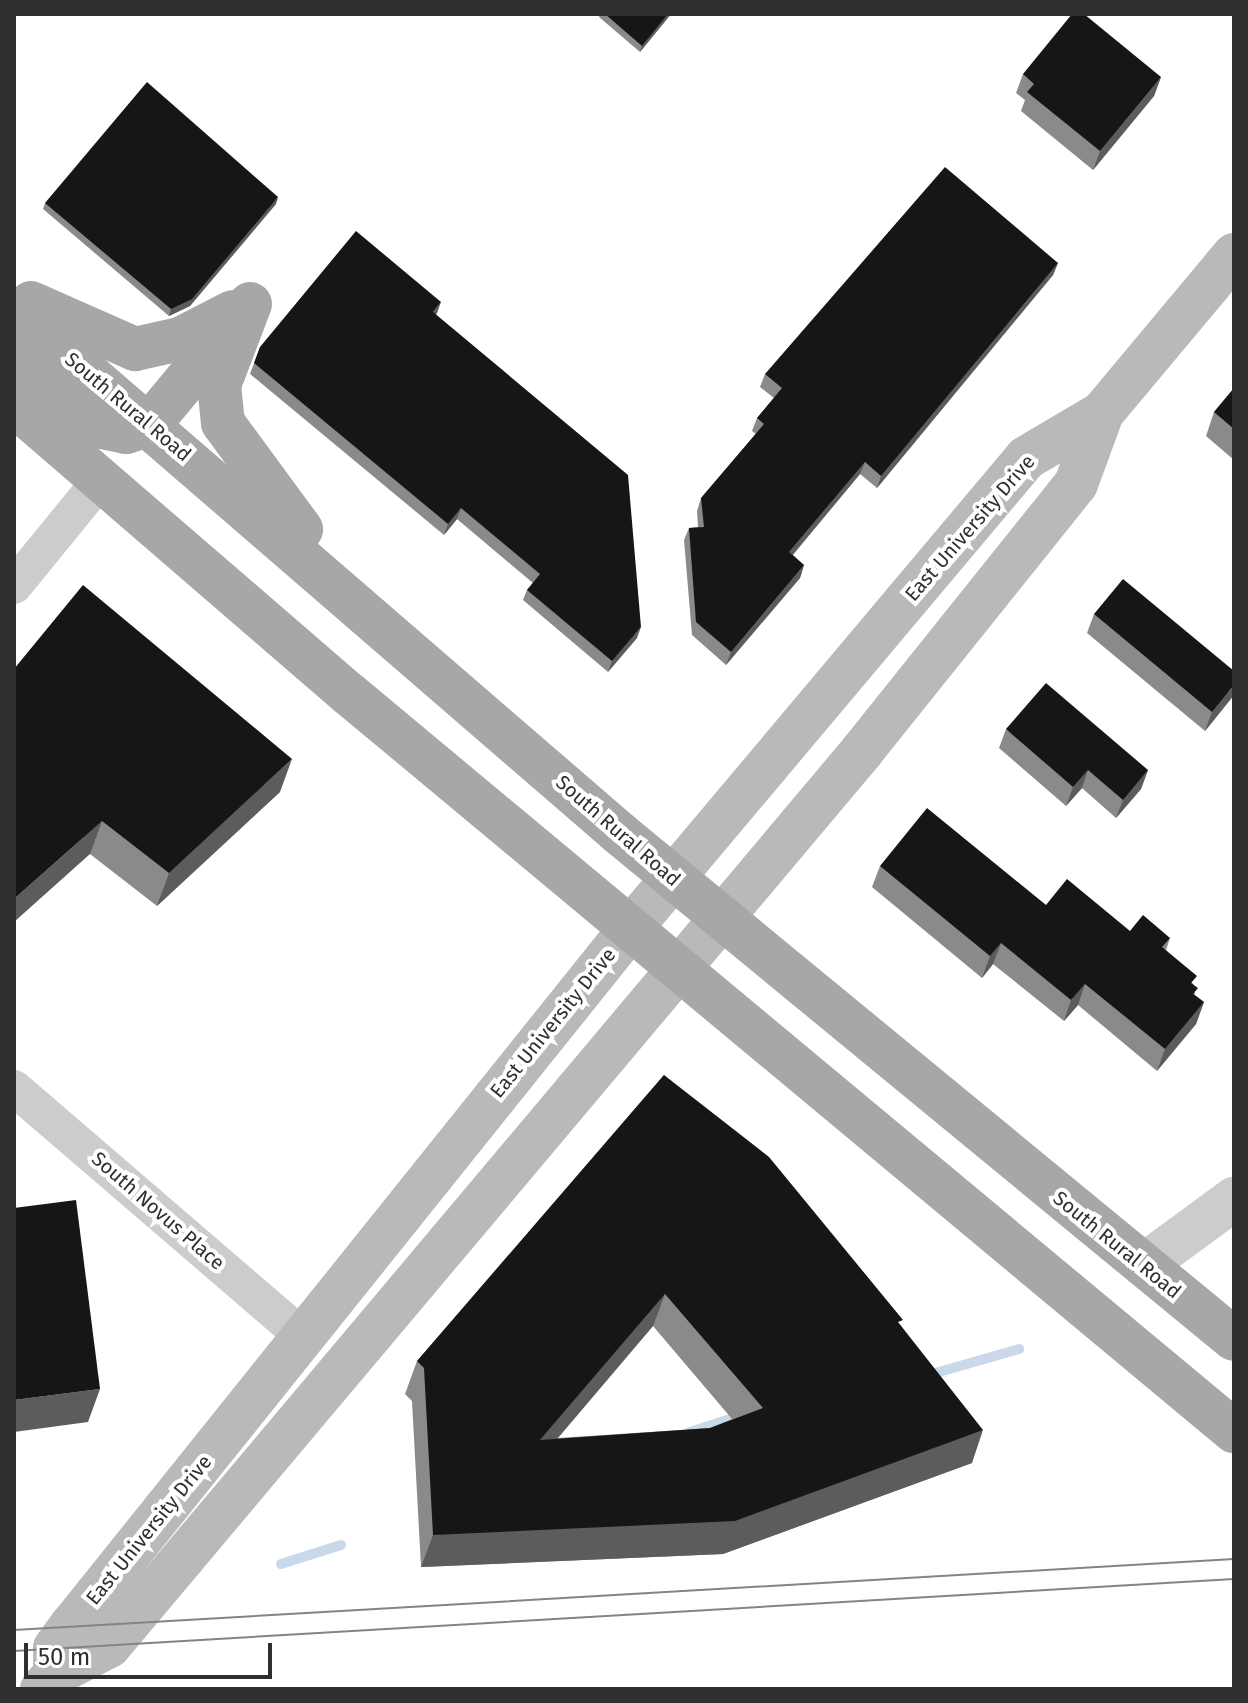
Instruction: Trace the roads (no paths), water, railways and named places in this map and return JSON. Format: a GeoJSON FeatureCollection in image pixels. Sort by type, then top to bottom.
{"type":"FeatureCollection","features":[{"type":"Feature","properties":{"kind":"main road","name":"East University Drive"},"geometry":{"type":"LineString","coordinates":[[48,1682],[55,1648],[301,1335],[630,929],[1026,458],[1102,413],[1234,255]]}},
{"type":"Feature","properties":{"kind":"main road"},"geometry":{"type":"LineString","coordinates":[[14,295],[135,349],[180,339],[250,304]]}},
{"type":"Feature","properties":{"kind":"main road"},"geometry":{"type":"LineString","coordinates":[[14,357],[96,426],[126,432],[149,425],[250,304]]}},
{"type":"Feature","properties":{"kind":"main road"},"geometry":{"type":"LineString","coordinates":[[250,304],[219,385],[223,423],[360,604]]}},
{"type":"Feature","properties":{"kind":"main road","name":"South Rural Road"},"geometry":{"type":"LineString","coordinates":[[14,310],[360,604],[673,879],[1234,1339]]}},
{"type":"Feature","properties":{"kind":"main road"},"geometry":{"type":"LineString","coordinates":[[14,405],[677,969],[1234,1431]]}},
{"type":"Feature","properties":{"kind":"main road","name":"East University Drive"},"geometry":{"type":"LineString","coordinates":[[48,1682],[109,1646],[721,918],[1076,484],[1102,413]]}},
{"type":"Feature","properties":{"kind":"street"},"geometry":{"type":"LineString","coordinates":[[14,586],[102,478]]}},
{"type":"Feature","properties":{"kind":"street","name":"South Novus Place"},"geometry":{"type":"LineString","coordinates":[[14,1088],[301,1335]]}},
{"type":"Feature","properties":{"kind":"street"},"geometry":{"type":"LineString","coordinates":[[1144,1265],[1234,1199]]}},
{"type":"Feature","properties":{"kind":"waterway"},"geometry":{"type":"LineString","coordinates":[[925,1376],[1019,1349]]}},
{"type":"Feature","properties":{"kind":"waterway"},"geometry":{"type":"LineString","coordinates":[[690,1432],[743,1415]]}},
{"type":"Feature","properties":{"kind":"waterway"},"geometry":{"type":"LineString","coordinates":[[281,1564],[341,1545]]}},
{"type":"Feature","properties":{"kind":"tram line"},"geometry":{"type":"LineString","coordinates":[[14,1630],[1234,1559]]}},
{"type":"Feature","properties":{"kind":"tram line"},"geometry":{"type":"LineString","coordinates":[[14,1651],[1234,1579]]}}]}
